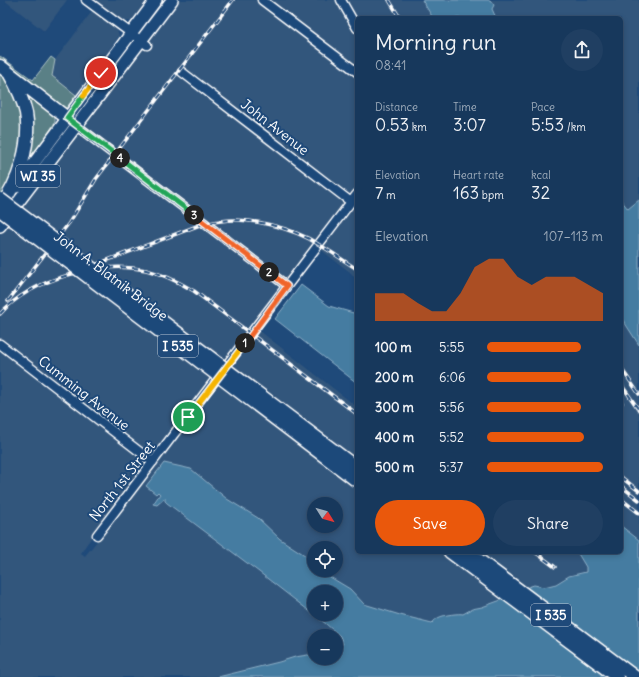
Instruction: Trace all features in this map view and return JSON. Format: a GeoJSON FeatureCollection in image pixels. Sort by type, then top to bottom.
{"type":"FeatureCollection","features":[{"type":"Feature","properties":{"kind":"highway"},"geometry":{"type":"LineString","coordinates":[[4,69],[67,118]]}},
{"type":"Feature","properties":{"kind":"highway"},"geometry":{"type":"LineString","coordinates":[[1,204],[21,164],[27,141],[26,113],[23,104],[4,69]]}},
{"type":"Feature","properties":{"kind":"highway","name":"John A. Blatnik Bridge"},"geometry":{"type":"LineString","coordinates":[[1,204],[355,467]]}},
{"type":"Feature","properties":{"kind":"highway","name":"John A. Blatnik Bridge"},"geometry":{"type":"LineString","coordinates":[[1,204],[355,479]]}},
{"type":"Feature","properties":{"kind":"highway","name":"I 535"},"geometry":{"type":"LineString","coordinates":[[453,554],[617,677]]}},
{"type":"Feature","properties":{"kind":"highway","name":"I 535"},"geometry":{"type":"LineString","coordinates":[[471,554],[635,677]]}},
{"type":"Feature","properties":{"kind":"main road","name":"WI 35"},"geometry":{"type":"LineString","coordinates":[[1,204],[156,0]]}},
{"type":"Feature","properties":{"kind":"main road","name":"WI 35"},"geometry":{"type":"LineString","coordinates":[[0,226],[144,42],[172,0]]}},
{"type":"Feature","properties":{"kind":"street"},"geometry":{"type":"LineString","coordinates":[[86,0],[144,42]]}},
{"type":"Feature","properties":{"kind":"street"},"geometry":{"type":"LineString","coordinates":[[262,0],[355,70]]}},
{"type":"Feature","properties":{"kind":"street"},"geometry":{"type":"LineString","coordinates":[[341,0],[355,24]]}},
{"type":"Feature","properties":{"kind":"street","name":"John Avenue"},"geometry":{"type":"LineString","coordinates":[[182,72],[351,202]]}},
{"type":"Feature","properties":{"kind":"street"},"geometry":{"type":"LineString","coordinates":[[67,118],[287,286]]}},
{"type":"Feature","properties":{"kind":"street","name":"North 1st Street"},"geometry":{"type":"LineString","coordinates":[[97,535],[355,197]]}},
{"type":"Feature","properties":{"kind":"street","name":"Cumming Avenue"},"geometry":{"type":"LineString","coordinates":[[0,344],[153,462]]}},
{"type":"Feature","properties":{"kind":"shaded area"},"geometry":{"type":"Polygon","coordinates":[[[4,0],[67,0],[44,31],[4,0]]]}},
{"type":"Feature","properties":{"kind":"shaded area"},"geometry":{"type":"Polygon","coordinates":[[[95,0],[148,0],[133,19],[126,21],[121,20],[95,0]]]}},
{"type":"Feature","properties":{"kind":"shaded area"},"geometry":{"type":"Polygon","coordinates":[[[176,0],[422,0],[432,16],[355,16],[355,278],[350,272],[317,247],[256,328],[355,405],[355,554],[578,554],[586,567],[586,572],[569,576],[556,584],[544,587],[534,585],[512,596],[472,609],[463,614],[441,616],[432,623],[400,615],[364,604],[350,589],[330,577],[343,577],[343,541],[307,541],[307,556],[280,539],[258,518],[227,499],[214,488],[164,464],[146,485],[156,494],[158,492],[160,494],[154,501],[165,498],[167,503],[307,609],[307,621],[322,621],[332,629],[307,629],[307,655],[218,677],[0,677],[0,233],[176,0]],[[208,383],[81,553],[85,556],[216,389],[208,383]]]}},
{"type":"Feature","properties":{"kind":"shaded area"},"geometry":{"type":"Polygon","coordinates":[[[422,0],[490,0],[494,5],[492,9],[495,16],[432,16],[422,0]]]}},
{"type":"Feature","properties":{"kind":"shaded area"},"geometry":{"type":"Polygon","coordinates":[[[490,0],[639,0],[639,200],[628,210],[623,203],[623,16],[495,16],[490,0]]]}},
{"type":"Feature","properties":{"kind":"shaded area"},"geometry":{"type":"Polygon","coordinates":[[[93,10],[117,29],[119,36],[76,95],[52,76],[55,60],[93,10]]]}},
{"type":"Feature","properties":{"kind":"shaded area"},"geometry":{"type":"Polygon","coordinates":[[[639,200],[639,345],[623,320],[623,203],[628,209],[639,200]]]}},
{"type":"Feature","properties":{"kind":"shaded area"},"geometry":{"type":"Polygon","coordinates":[[[301,285],[329,306],[355,313],[355,381],[275,319],[301,285]]]}},
{"type":"Feature","properties":{"kind":"shaded area"},"geometry":{"type":"Polygon","coordinates":[[[623,320],[639,345],[639,540],[623,528],[623,320]]]}},
{"type":"Feature","properties":{"kind":"shaded area"},"geometry":{"type":"Polygon","coordinates":[[[164,463],[191,469],[227,499],[258,518],[280,539],[307,556],[307,577],[330,577],[350,589],[364,604],[432,623],[442,616],[463,614],[472,609],[512,596],[534,585],[544,587],[556,584],[569,576],[586,572],[586,567],[578,554],[623,554],[623,528],[639,540],[639,677],[218,677],[307,655],[307,665],[343,665],[343,629],[332,629],[322,621],[343,621],[343,585],[307,585],[307,609],[167,503],[165,498],[157,505],[153,504],[160,494],[158,492],[156,494],[146,486],[164,463]]]}},
{"type":"Feature","properties":{"kind":"green space"},"geometry":{"type":"Polygon","coordinates":[[[0,56],[33,80],[51,57],[55,60],[52,76],[76,95],[64,109],[0,63],[0,56]]]}},
{"type":"Feature","properties":{"kind":"green space"},"geometry":{"type":"Polygon","coordinates":[[[0,71],[11,85],[23,119],[22,148],[8,185],[0,196],[0,71]]]}},
{"type":"Feature","properties":{"kind":"green space"},"geometry":{"type":"Polygon","coordinates":[[[20,88],[55,115],[55,122],[52,127],[31,160],[23,166],[20,88]]]}},
{"type":"Feature","properties":{"kind":"railway"},"geometry":{"type":"LineString","coordinates":[[8,301],[69,223],[96,179],[233,0]]}},
{"type":"Feature","properties":{"kind":"railway"},"geometry":{"type":"LineString","coordinates":[[389,0],[399,16]]}},
{"type":"Feature","properties":{"kind":"railway"},"geometry":{"type":"LineString","coordinates":[[87,268],[197,226],[232,220],[258,222],[296,233],[308,238],[355,268]]}},
{"type":"Feature","properties":{"kind":"railway"},"geometry":{"type":"LineString","coordinates":[[0,314],[13,302],[30,291],[48,282],[68,275],[88,270],[109,268],[146,270],[183,284],[194,291],[355,412]]}},
{"type":"Feature","properties":{"kind":"railway"},"geometry":{"type":"LineString","coordinates":[[623,371],[639,394]]}},
{"type":"Feature","properties":{"kind":"railway"},"geometry":{"type":"LineString","coordinates":[[623,387],[639,410]]}},
{"type":"Feature","properties":{"kind":"railway"},"geometry":{"type":"LineString","coordinates":[[623,479],[639,491]]}},
{"type":"Feature","properties":{"kind":"railway"},"geometry":{"type":"LineString","coordinates":[[623,488],[639,500]]}},
{"type":"Feature","properties":{"kind":"railway"},"geometry":{"type":"LineString","coordinates":[[623,501],[639,513]]}},
{"type":"Feature","properties":{"kind":"railway"},"geometry":{"type":"LineString","coordinates":[[538,554],[555,567]]}},
{"type":"Feature","properties":{"kind":"route"},"geometry":{"type":"LineString","coordinates":[[101,73],[67,118],[287,286],[188,417]]}}]}
